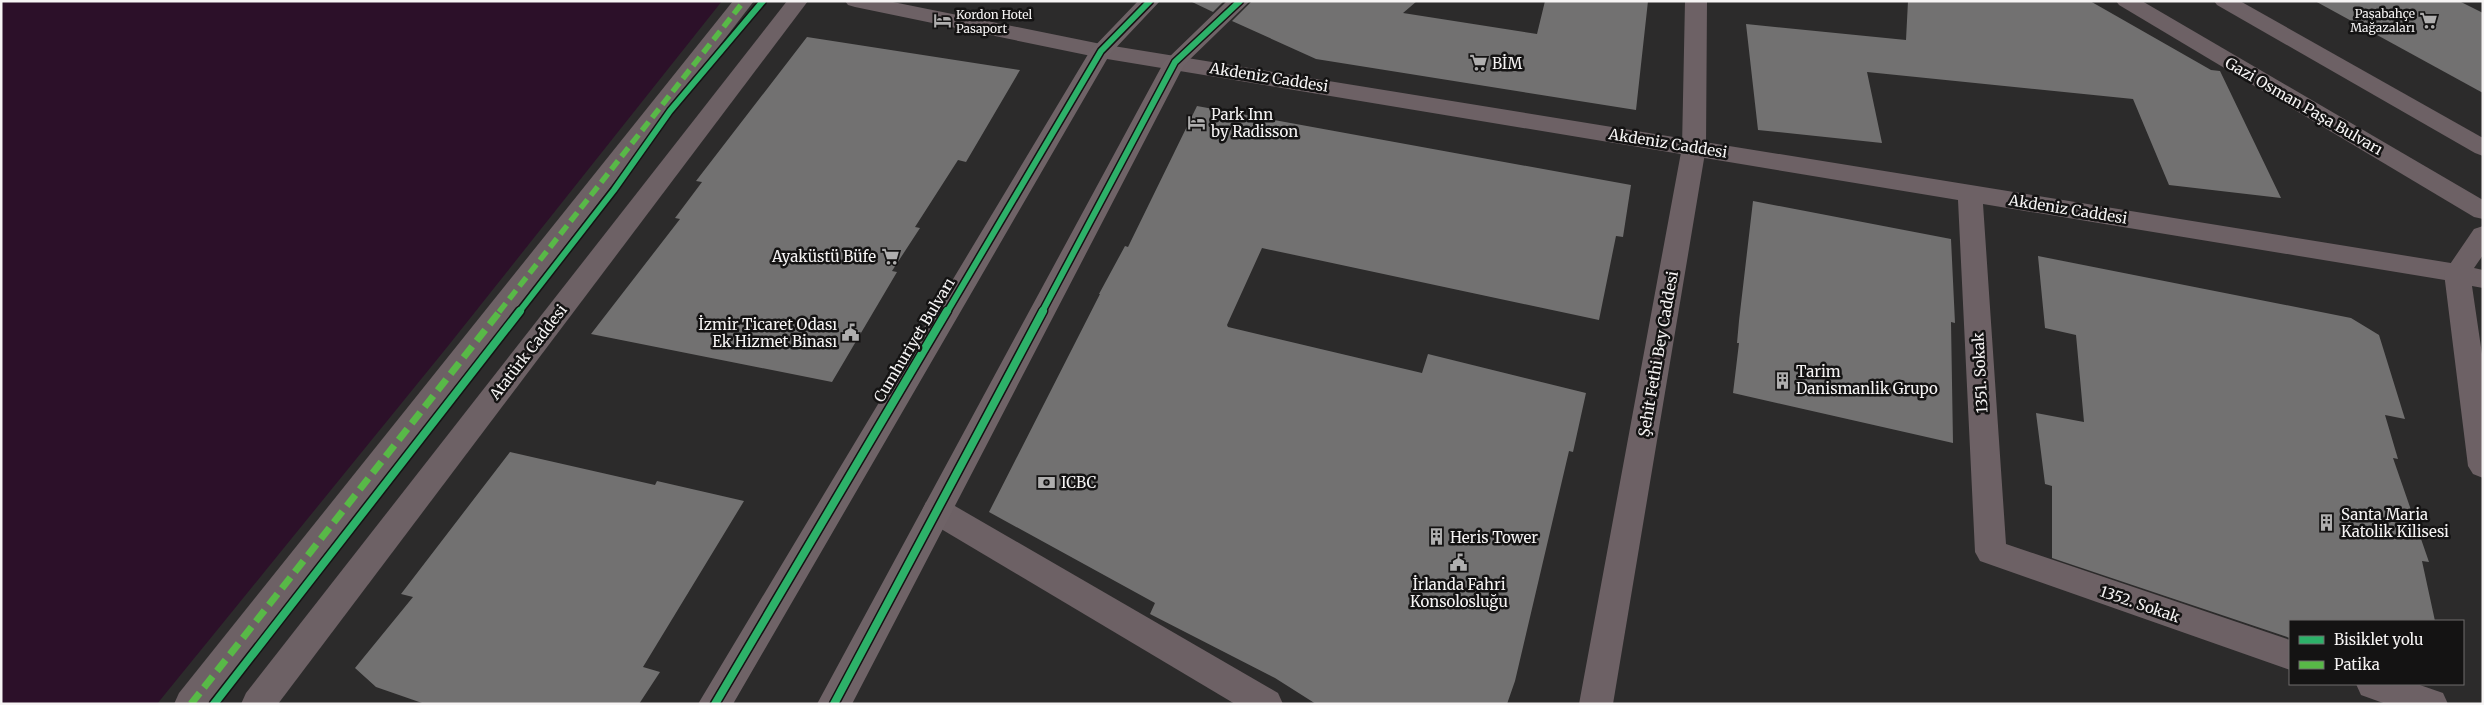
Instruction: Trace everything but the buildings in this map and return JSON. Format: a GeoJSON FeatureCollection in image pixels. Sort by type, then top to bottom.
{"type":"FeatureCollection","features":[{"type":"Feature","properties":{"kind":"main road","name":"Cumhuriyet Bulvarı"},"geometry":{"type":"LineString","coordinates":[[715,704],[1101,51],[1150,1]]}},
{"type":"Feature","properties":{"kind":"main road"},"geometry":{"type":"LineString","coordinates":[[834,704],[1175,62],[1240,1]]}},
{"type":"Feature","properties":{"kind":"street"},"geometry":{"type":"LineString","coordinates":[[191,704],[744,1]]}},
{"type":"Feature","properties":{"kind":"street","name":"Atatürk Caddesi"},"geometry":{"type":"LineString","coordinates":[[258,704],[798,1]]}},
{"type":"Feature","properties":{"kind":"street","name":"Akdeniz Caddesi"},"geometry":{"type":"LineString","coordinates":[[855,1],[1101,51],[2470,276]]}},
{"type":"Feature","properties":{"kind":"street","name":"Şehit Fethi Bey Caddesi"},"geometry":{"type":"LineString","coordinates":[[1596,704],[1694,147],[1696,1]]}},
{"type":"Feature","properties":{"kind":"street","name":"Gazi Osman Paşa Bulvarı"},"geometry":{"type":"LineString","coordinates":[[2126,1],[2483,211]]}},
{"type":"Feature","properties":{"kind":"street"},"geometry":{"type":"LineString","coordinates":[[2224,1],[2481,150]]}},
{"type":"Feature","properties":{"kind":"street","name":"1351. Sokak"},"geometry":{"type":"LineString","coordinates":[[1970,193],[1991,552]]}},
{"type":"Feature","properties":{"kind":"street"},"geometry":{"type":"LineString","coordinates":[[2483,235],[2470,276],[2483,466]]}},
{"type":"Feature","properties":{"kind":"street"},"geometry":{"type":"LineString","coordinates":[[937,511],[1266,704]]}},
{"type":"Feature","properties":{"kind":"street","name":"1352. Sokak"},"geometry":{"type":"LineString","coordinates":[[1991,552],[2289,655]]}},
{"type":"Feature","properties":{"kind":"street"},"geometry":{"type":"LineString","coordinates":[[2376,685],[2432,704]]}},
{"type":"Feature","properties":{"kind":"shaded area"},"geometry":{"type":"Polygon","coordinates":[[[1,1],[722,1],[448,346],[157,704],[1,704],[1,1]]]}},
{"type":"Feature","properties":{"kind":"marked path"},"geometry":{"type":"LineString","coordinates":[[191,704],[744,1]]}},
{"type":"Feature","properties":{"kind":"cycle path"},"geometry":{"type":"LineString","coordinates":[[214,704],[614,190],[670,111],[763,1]]}},
{"type":"Feature","properties":{"kind":"cycle path"},"geometry":{"type":"LineString","coordinates":[[715,704],[1101,51],[1150,1]]}},
{"type":"Feature","properties":{"kind":"cycle path"},"geometry":{"type":"LineString","coordinates":[[834,704],[1175,62],[1240,1]]}},
{"type":"Feature","properties":{"kind":"place","name":"Paşabahçe Mağazaları"},"geometry":{"type":"Point","coordinates":[2429,20]}},
{"type":"Feature","properties":{"kind":"place","name":"Kordon Hotel Pasaport"},"geometry":{"type":"Point","coordinates":[942,21]}},
{"type":"Feature","properties":{"kind":"place","name":"BİM"},"geometry":{"type":"Point","coordinates":[1478,63]}},
{"type":"Feature","properties":{"kind":"place","name":"Park Inn by Radisson"},"geometry":{"type":"Point","coordinates":[1197,123]}},
{"type":"Feature","properties":{"kind":"place","name":"Ayaküstü Büfe"},"geometry":{"type":"Point","coordinates":[890,256]}},
{"type":"Feature","properties":{"kind":"place","name":"İzmir Ticaret Odası Ek Hizmet Binası"},"geometry":{"type":"Point","coordinates":[851,333]}},
{"type":"Feature","properties":{"kind":"place","name":"Tarim Danismanlik Grupo"},"geometry":{"type":"Point","coordinates":[1782,380]}},
{"type":"Feature","properties":{"kind":"place","name":"ICBC"},"geometry":{"type":"Point","coordinates":[1047,482]}},
{"type":"Feature","properties":{"kind":"place","name":"Santa Maria Katolik Kilisesi"},"geometry":{"type":"Point","coordinates":[2327,523]}},
{"type":"Feature","properties":{"kind":"place","name":"Heris Tower"},"geometry":{"type":"Point","coordinates":[1436,537]}},
{"type":"Feature","properties":{"kind":"place","name":"İrlanda Fahri Konsolosluğu"},"geometry":{"type":"Point","coordinates":[1459,563]}}]}
